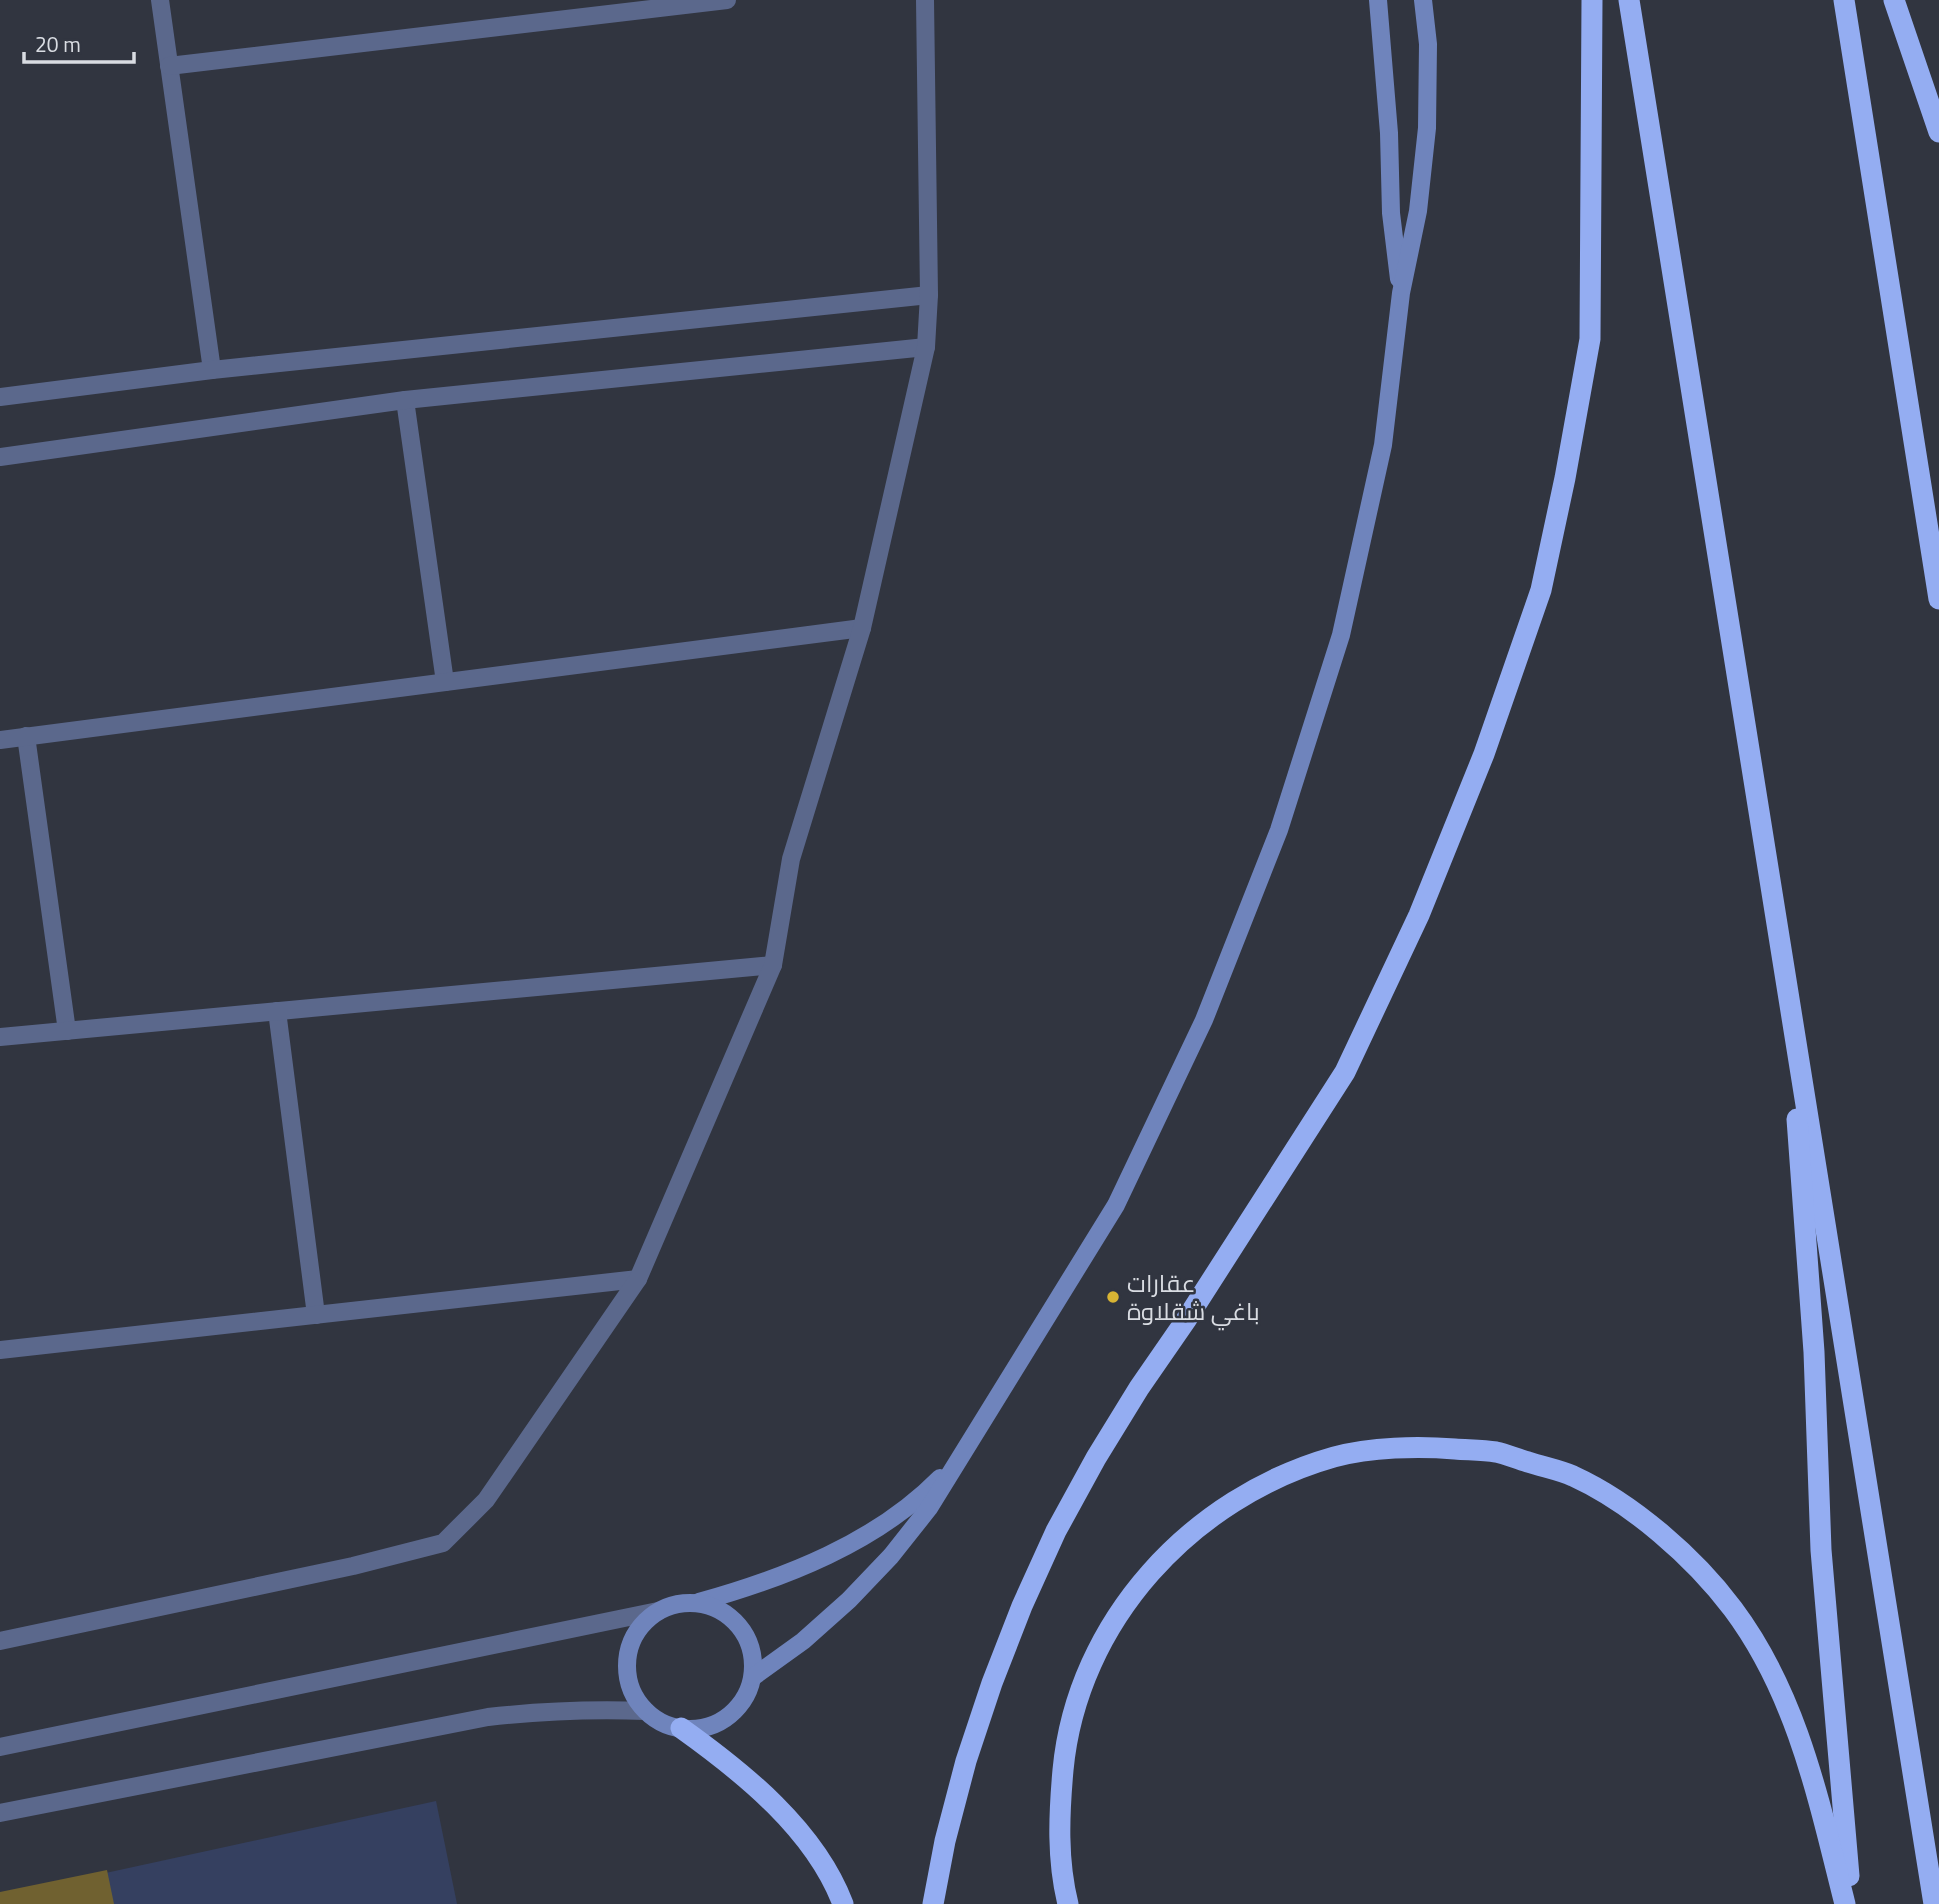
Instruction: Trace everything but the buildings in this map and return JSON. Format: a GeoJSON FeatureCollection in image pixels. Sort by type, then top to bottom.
{"type":"FeatureCollection","features":[{"type":"Feature","properties":{"kind":"highway"},"geometry":{"type":"LineString","coordinates":[[933,1904],[945,1841],[966,1761],[1022,1606],[1056,1531],[1139,1388],[1186,1320],[1345,1072],[1419,915],[1493,729],[1541,590],[1590,340],[1592,0]]}},
{"type":"Feature","properties":{"kind":"highway"},"geometry":{"type":"LineString","coordinates":[[1629,0],[1785,960],[1934,1904]]}},
{"type":"Feature","properties":{"kind":"highway"},"geometry":{"type":"LineString","coordinates":[[1844,0],[1939,599]]}},
{"type":"Feature","properties":{"kind":"highway"},"geometry":{"type":"LineString","coordinates":[[1894,0],[1939,132]]}},
{"type":"Feature","properties":{"kind":"highway"},"geometry":{"type":"LineString","coordinates":[[1785,960],[1808,1255],[1821,1550],[1851,1904]]}},
{"type":"Feature","properties":{"kind":"highway"},"geometry":{"type":"LineString","coordinates":[[1068,1904],[1059,1845],[1065,1749],[1077,1699],[1096,1651],[1122,1607],[1155,1566],[1193,1530],[1260,1486],[1335,1457],[1415,1446],[1496,1452],[1573,1476],[1642,1517],[1701,1572],[1733,1610],[1760,1651],[1783,1695],[1802,1741],[1845,1904]]}},
{"type":"Feature","properties":{"kind":"highway"},"geometry":{"type":"LineString","coordinates":[[681,1728],[722,1757],[783,1811],[835,1882],[843,1904]]}},
{"type":"Feature","properties":{"kind":"street"},"geometry":{"type":"LineString","coordinates":[[160,0],[212,370]]}},
{"type":"Feature","properties":{"kind":"street"},"geometry":{"type":"LineString","coordinates":[[169,66],[640,6],[727,0]]}},
{"type":"Feature","properties":{"kind":"street"},"geometry":{"type":"LineString","coordinates":[[0,1641],[353,1566],[443,1543],[486,1500],[638,1279],[773,965],[791,859],[862,628],[926,347],[929,295],[925,0]]}},
{"type":"Feature","properties":{"kind":"street"},"geometry":{"type":"LineString","coordinates":[[1378,0],[1389,133],[1391,213],[1401,293]]}},
{"type":"Feature","properties":{"kind":"street"},"geometry":{"type":"LineString","coordinates":[[753,1677],[812,1633],[849,1600],[891,1556],[929,1507],[1116,1205],[1204,1020],[1279,830],[1344,622],[1383,445],[1401,293],[1418,211],[1427,128],[1427,44],[1423,0]]}},
{"type":"Feature","properties":{"kind":"street"},"geometry":{"type":"LineString","coordinates":[[0,397],[212,370],[929,295]]}},
{"type":"Feature","properties":{"kind":"street"},"geometry":{"type":"LineString","coordinates":[[0,457],[405,400],[926,347]]}},
{"type":"Feature","properties":{"kind":"street"},"geometry":{"type":"LineString","coordinates":[[405,400],[444,682]]}},
{"type":"Feature","properties":{"kind":"street"},"geometry":{"type":"LineString","coordinates":[[0,740],[862,628]]}},
{"type":"Feature","properties":{"kind":"street"},"geometry":{"type":"LineString","coordinates":[[26,736],[67,1031]]}},
{"type":"Feature","properties":{"kind":"street"},"geometry":{"type":"LineString","coordinates":[[0,1037],[773,965]]}},
{"type":"Feature","properties":{"kind":"street"},"geometry":{"type":"LineString","coordinates":[[277,1011],[316,1315]]}},
{"type":"Feature","properties":{"kind":"street"},"geometry":{"type":"LineString","coordinates":[[0,1350],[638,1279]]}},
{"type":"Feature","properties":{"kind":"street"},"geometry":{"type":"LineString","coordinates":[[0,1747],[658,1611],[677,1604],[697,1602],[781,1576],[822,1559],[860,1538],[931,1487],[962,1456]]}},
{"type":"Feature","properties":{"kind":"street"},"geometry":{"type":"LineString","coordinates":[[658,1611],[645,1621],[635,1634],[626,1666],[629,1683],[646,1711],[662,1722],[681,1728],[700,1728],[719,1722],[735,1711],[747,1696],[753,1677],[754,1656],[747,1637],[735,1620],[717,1608],[697,1602]]}},
{"type":"Feature","properties":{"kind":"street"},"geometry":{"type":"LineString","coordinates":[[0,1812],[488,1717],[540,1711],[646,1711]]}},
{"type":"Feature","properties":{"kind":"shaded area"},"geometry":{"type":"Polygon","coordinates":[[[436,1801],[457,1904],[0,1904],[0,1896],[436,1801]]]}},
{"type":"Feature","properties":{"kind":"place","name":"عقارات باغي شقلاوة"},"geometry":{"type":"Point","coordinates":[1113,1297]}}]}
